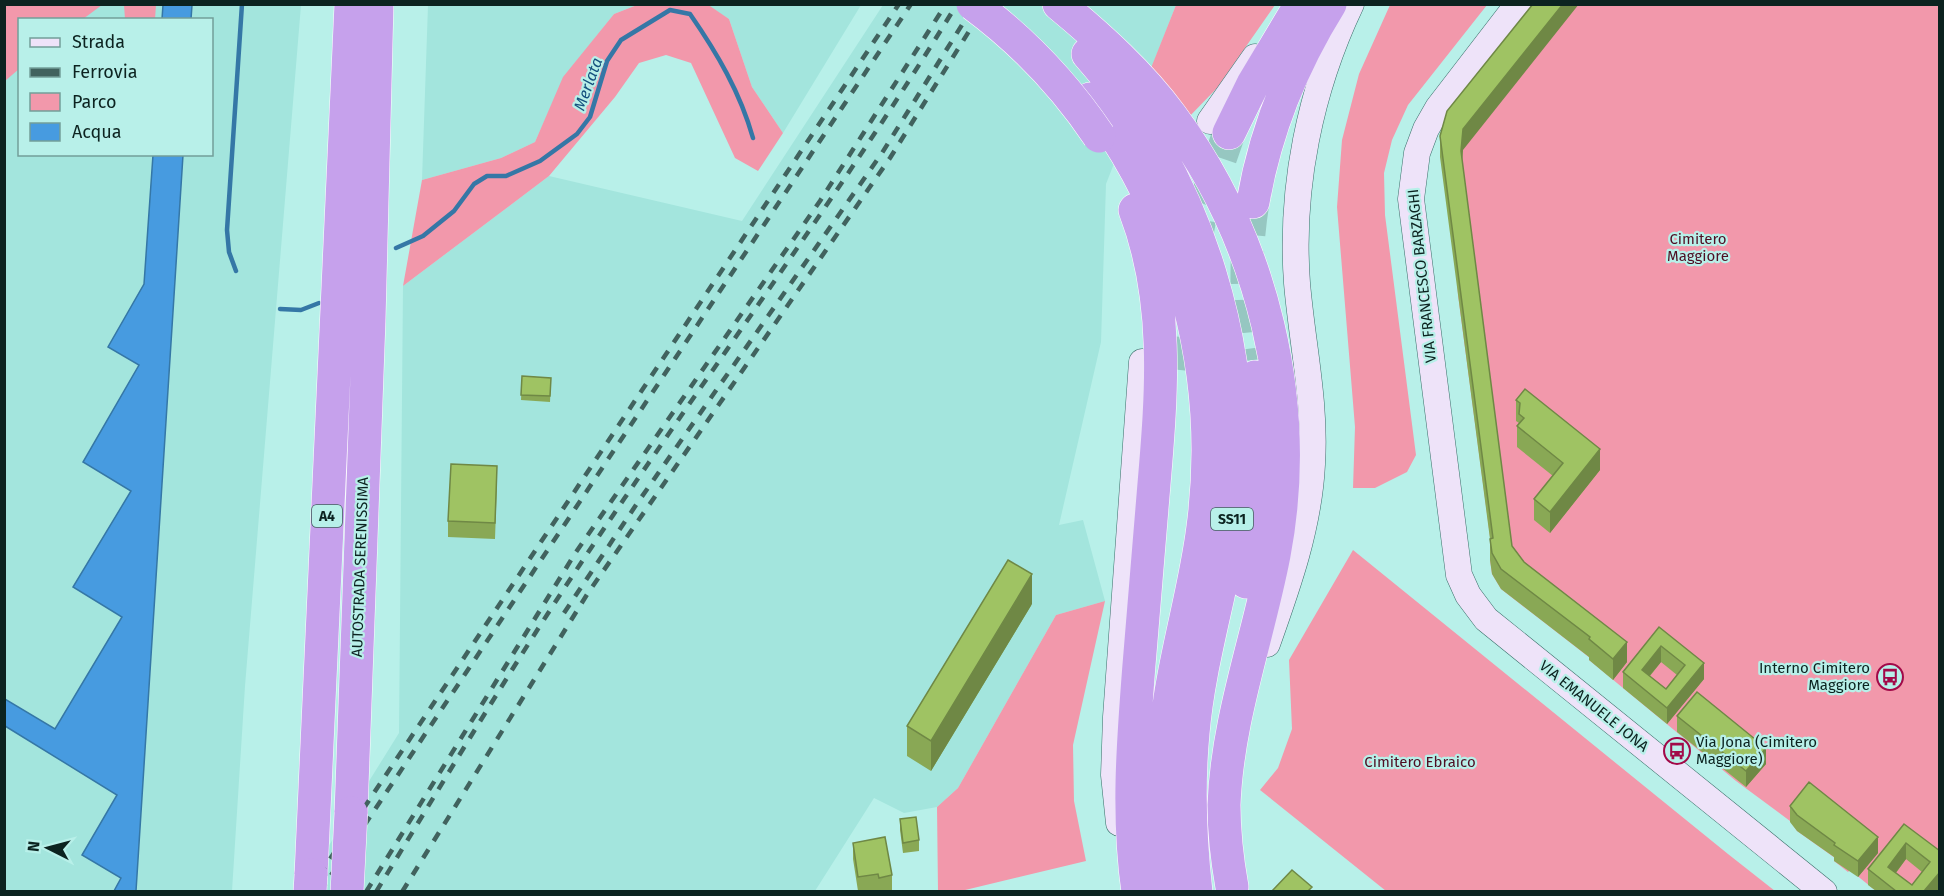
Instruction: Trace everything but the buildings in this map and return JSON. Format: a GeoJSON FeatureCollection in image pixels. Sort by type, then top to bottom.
{"type":"FeatureCollection","features":[{"type":"Feature","properties":{"kind":"highway","name":"A4"},"geometry":{"type":"LineString","coordinates":[[310,883],[351,4]]}},
{"type":"Feature","properties":{"kind":"highway","name":"A4"},"geometry":{"type":"LineString","coordinates":[[369,320],[376,4]]}},
{"type":"Feature","properties":{"kind":"highway"},"geometry":{"type":"LineString","coordinates":[[369,320],[385,171],[394,4]]}},
{"type":"Feature","properties":{"kind":"highway"},"geometry":{"type":"LineString","coordinates":[[973,4],[1038,59],[1086,117],[1122,177],[1145,240],[1160,317],[1162,365],[1131,763],[1131,841],[1138,891]]}},
{"type":"Feature","properties":{"kind":"highway","name":"SS11"},"geometry":{"type":"LineString","coordinates":[[996,4],[1035,39],[1085,93],[1120,142],[1147,191],[1172,250],[1190,303],[1202,358],[1209,448],[1203,529],[1173,682],[1164,743],[1162,827],[1168,891]]}},
{"type":"Feature","properties":{"kind":"highway","name":"SS11"},"geometry":{"type":"LineString","coordinates":[[1039,4],[1077,41],[1113,83],[1159,156],[1189,217],[1215,293],[1228,353],[1235,415],[1236,470],[1232,520],[1193,732],[1190,813],[1196,891]]}},
{"type":"Feature","properties":{"kind":"highway"},"geometry":{"type":"LineString","coordinates":[[1059,4],[1127,65],[1172,117],[1216,189],[1248,258],[1273,348],[1282,427],[1282,480],[1274,554],[1238,709],[1227,772],[1224,890]]}},
{"type":"Feature","properties":{"kind":"highway"},"geometry":{"type":"LineString","coordinates":[[1220,127],[1252,84],[1301,4]]}},
{"type":"Feature","properties":{"kind":"highway"},"geometry":{"type":"LineString","coordinates":[[1253,202],[1278,110],[1304,49],[1330,4]]}},
{"type":"Feature","properties":{"kind":"highway","name":"AUTOSTRADA SERENISSIMA"},"geometry":{"type":"LineString","coordinates":[[348,891],[369,320]]}},
{"type":"Feature","properties":{"kind":"highway"},"geometry":{"type":"LineString","coordinates":[[1224,890],[1204,823],[1207,776],[1215,723],[1247,574],[1258,496],[1259,431],[1253,360]]}},
{"type":"Feature","properties":{"kind":"highway"},"geometry":{"type":"LineString","coordinates":[[1160,891],[1151,830],[1150,762],[1180,370]]}},
{"type":"Feature","properties":{"kind":"street"},"geometry":{"type":"LineString","coordinates":[[1220,127],[1296,4]]}},
{"type":"Feature","properties":{"kind":"street"},"geometry":{"type":"LineString","coordinates":[[1224,890],[1242,730],[1256,673],[1295,562],[1310,493],[1312,409],[1296,252],[1300,177],[1313,109],[1335,40],[1351,4]]}},
{"type":"Feature","properties":{"kind":"street","name":"VIA FRANCESCO BARZAGHI"},"geometry":{"type":"LineString","coordinates":[[1444,471],[1411,199],[1413,174],[1426,129],[1438,108],[1518,4]]}},
{"type":"Feature","properties":{"kind":"street"},"geometry":{"type":"LineString","coordinates":[[1130,891],[1116,800],[1114,747],[1143,362]]}},
{"type":"Feature","properties":{"kind":"street","name":"VIA EMANUELE JONA"},"geometry":{"type":"LineString","coordinates":[[1444,471],[1459,575],[1472,601],[1486,619],[1824,891]]}},
{"type":"Feature","properties":{"kind":"shaded area"},"geometry":{"type":"Polygon","coordinates":[[[5,5],[301,5],[245,686],[232,891],[5,892],[5,5]]]}},
{"type":"Feature","properties":{"kind":"shaded area"},"geometry":{"type":"Polygon","coordinates":[[[428,5],[637,5],[614,14],[564,77],[535,142],[501,158],[422,180],[428,5]]]}},
{"type":"Feature","properties":{"kind":"shaded area"},"geometry":{"type":"Polygon","coordinates":[[[707,5],[861,5],[783,133],[752,87],[729,19],[707,5]]]}},
{"type":"Feature","properties":{"kind":"shaded area"},"geometry":{"type":"Polygon","coordinates":[[[883,5],[1176,5],[1106,184],[1101,342],[1059,525],[1083,520],[1105,601],[1056,615],[958,788],[937,807],[904,813],[874,798],[815,891],[300,892],[399,733],[403,286],[549,176],[742,221],[883,5]]]}},
{"type":"Feature","properties":{"kind":"green space"},"geometry":{"type":"Polygon","coordinates":[[[5,4],[102,4],[84,18],[18,18],[18,70],[5,81],[5,4]]]}},
{"type":"Feature","properties":{"kind":"green space"},"geometry":{"type":"Polygon","coordinates":[[[707,4],[729,19],[752,87],[783,133],[758,171],[735,158],[691,63],[666,55],[639,63],[615,97],[549,176],[403,286],[422,180],[501,158],[535,142],[563,77],[614,14],[637,5],[707,4]]]}},
{"type":"Feature","properties":{"kind":"green space"},"geometry":{"type":"Polygon","coordinates":[[[124,5],[156,5],[155,18],[125,18],[124,5]]]}},
{"type":"Feature","properties":{"kind":"green space"},"geometry":{"type":"Polygon","coordinates":[[[1176,5],[1275,5],[1217,88],[1187,119],[1149,73],[1176,5]]]}},
{"type":"Feature","properties":{"kind":"green space"},"geometry":{"type":"Polygon","coordinates":[[[1390,5],[1487,5],[1408,105],[1392,140],[1384,173],[1385,215],[1416,455],[1407,472],[1375,488],[1353,488],[1355,427],[1337,207],[1342,140],[1359,74],[1390,5]]]}},
{"type":"Feature","properties":{"kind":"green space","name":"Cimitero Maggiore"},"geometry":{"type":"Polygon","coordinates":[[[1551,5],[1939,5],[1939,891],[1876,891],[1850,870],[1848,872],[1834,861],[1835,858],[1797,831],[1790,821],[1736,781],[1589,660],[1590,658],[1501,589],[1492,574],[1490,560],[1493,559],[1458,295],[1447,132],[1551,5]]]}},
{"type":"Feature","properties":{"kind":"green space","name":"Cimitero Ebraico"},"geometry":{"type":"Polygon","coordinates":[[[1353,550],[1775,891],[1386,891],[1260,790],[1278,768],[1292,729],[1289,660],[1353,550]]]}},
{"type":"Feature","properties":{"kind":"green space"},"geometry":{"type":"Polygon","coordinates":[[[1105,601],[1073,745],[1074,801],[1086,861],[961,891],[938,891],[937,807],[958,788],[1056,615],[1105,601]]]}},
{"type":"Feature","properties":{"kind":"water"},"geometry":{"type":"Polygon","coordinates":[[[163,5],[192,5],[191,18],[162,18],[163,5]]]}},
{"type":"Feature","properties":{"kind":"water"},"geometry":{"type":"Polygon","coordinates":[[[153,156],[183,156],[136,891],[114,891],[121,878],[82,855],[117,795],[5,726],[5,699],[55,729],[122,617],[73,587],[131,491],[83,462],[139,365],[108,347],[144,284],[153,156]]]}},
{"type":"Feature","properties":{"kind":"waterway","name":"Merlata"},"geometry":{"type":"LineString","coordinates":[[236,271],[229,252],[227,230],[242,4]]}},
{"type":"Feature","properties":{"kind":"waterway","name":"Merlata"},"geometry":{"type":"LineString","coordinates":[[396,248],[423,236],[454,211],[474,184],[487,176],[506,176],[540,161],[577,134],[590,117],[607,61],[621,40],[670,10],[690,14],[700,29],[734,89],[753,138]]}},
{"type":"Feature","properties":{"kind":"waterway","name":"Merlata"},"geometry":{"type":"LineString","coordinates":[[280,309],[301,310],[319,303]]}},
{"type":"Feature","properties":{"kind":"tunnel"},"geometry":{"type":"LineString","coordinates":[[1194,252],[1200,217],[1229,133]]}},
{"type":"Feature","properties":{"kind":"tunnel"},"geometry":{"type":"LineString","coordinates":[[1253,202],[1248,242],[1247,281],[1253,360]]}},
{"type":"Feature","properties":{"kind":"tunnel"},"geometry":{"type":"LineString","coordinates":[[1180,370],[1187,306]]}},
{"type":"Feature","properties":{"kind":"railway"},"geometry":{"type":"LineString","coordinates":[[308,892],[899,4]]}},
{"type":"Feature","properties":{"kind":"railway"},"geometry":{"type":"LineString","coordinates":[[320,892],[911,4]]}},
{"type":"Feature","properties":{"kind":"railway"},"geometry":{"type":"LineString","coordinates":[[366,892],[576,552],[820,201],[946,4]]}},
{"type":"Feature","properties":{"kind":"railway"},"geometry":{"type":"LineString","coordinates":[[376,892],[558,598],[867,145],[957,4]]}},
{"type":"Feature","properties":{"kind":"railway"},"geometry":{"type":"LineString","coordinates":[[564,613],[636,505],[882,153],[975,4]]}},
{"type":"Feature","properties":{"kind":"railway"},"geometry":{"type":"LineString","coordinates":[[402,892],[588,593],[890,158],[986,4]]}},
{"type":"Feature","properties":{"kind":"place","name":"Interno Cimitero Maggiore"},"geometry":{"type":"Point","coordinates":[1890,677]}},
{"type":"Feature","properties":{"kind":"place","name":"Via Jona (Cimitero Maggiore)"},"geometry":{"type":"Point","coordinates":[1677,751]}}]}
